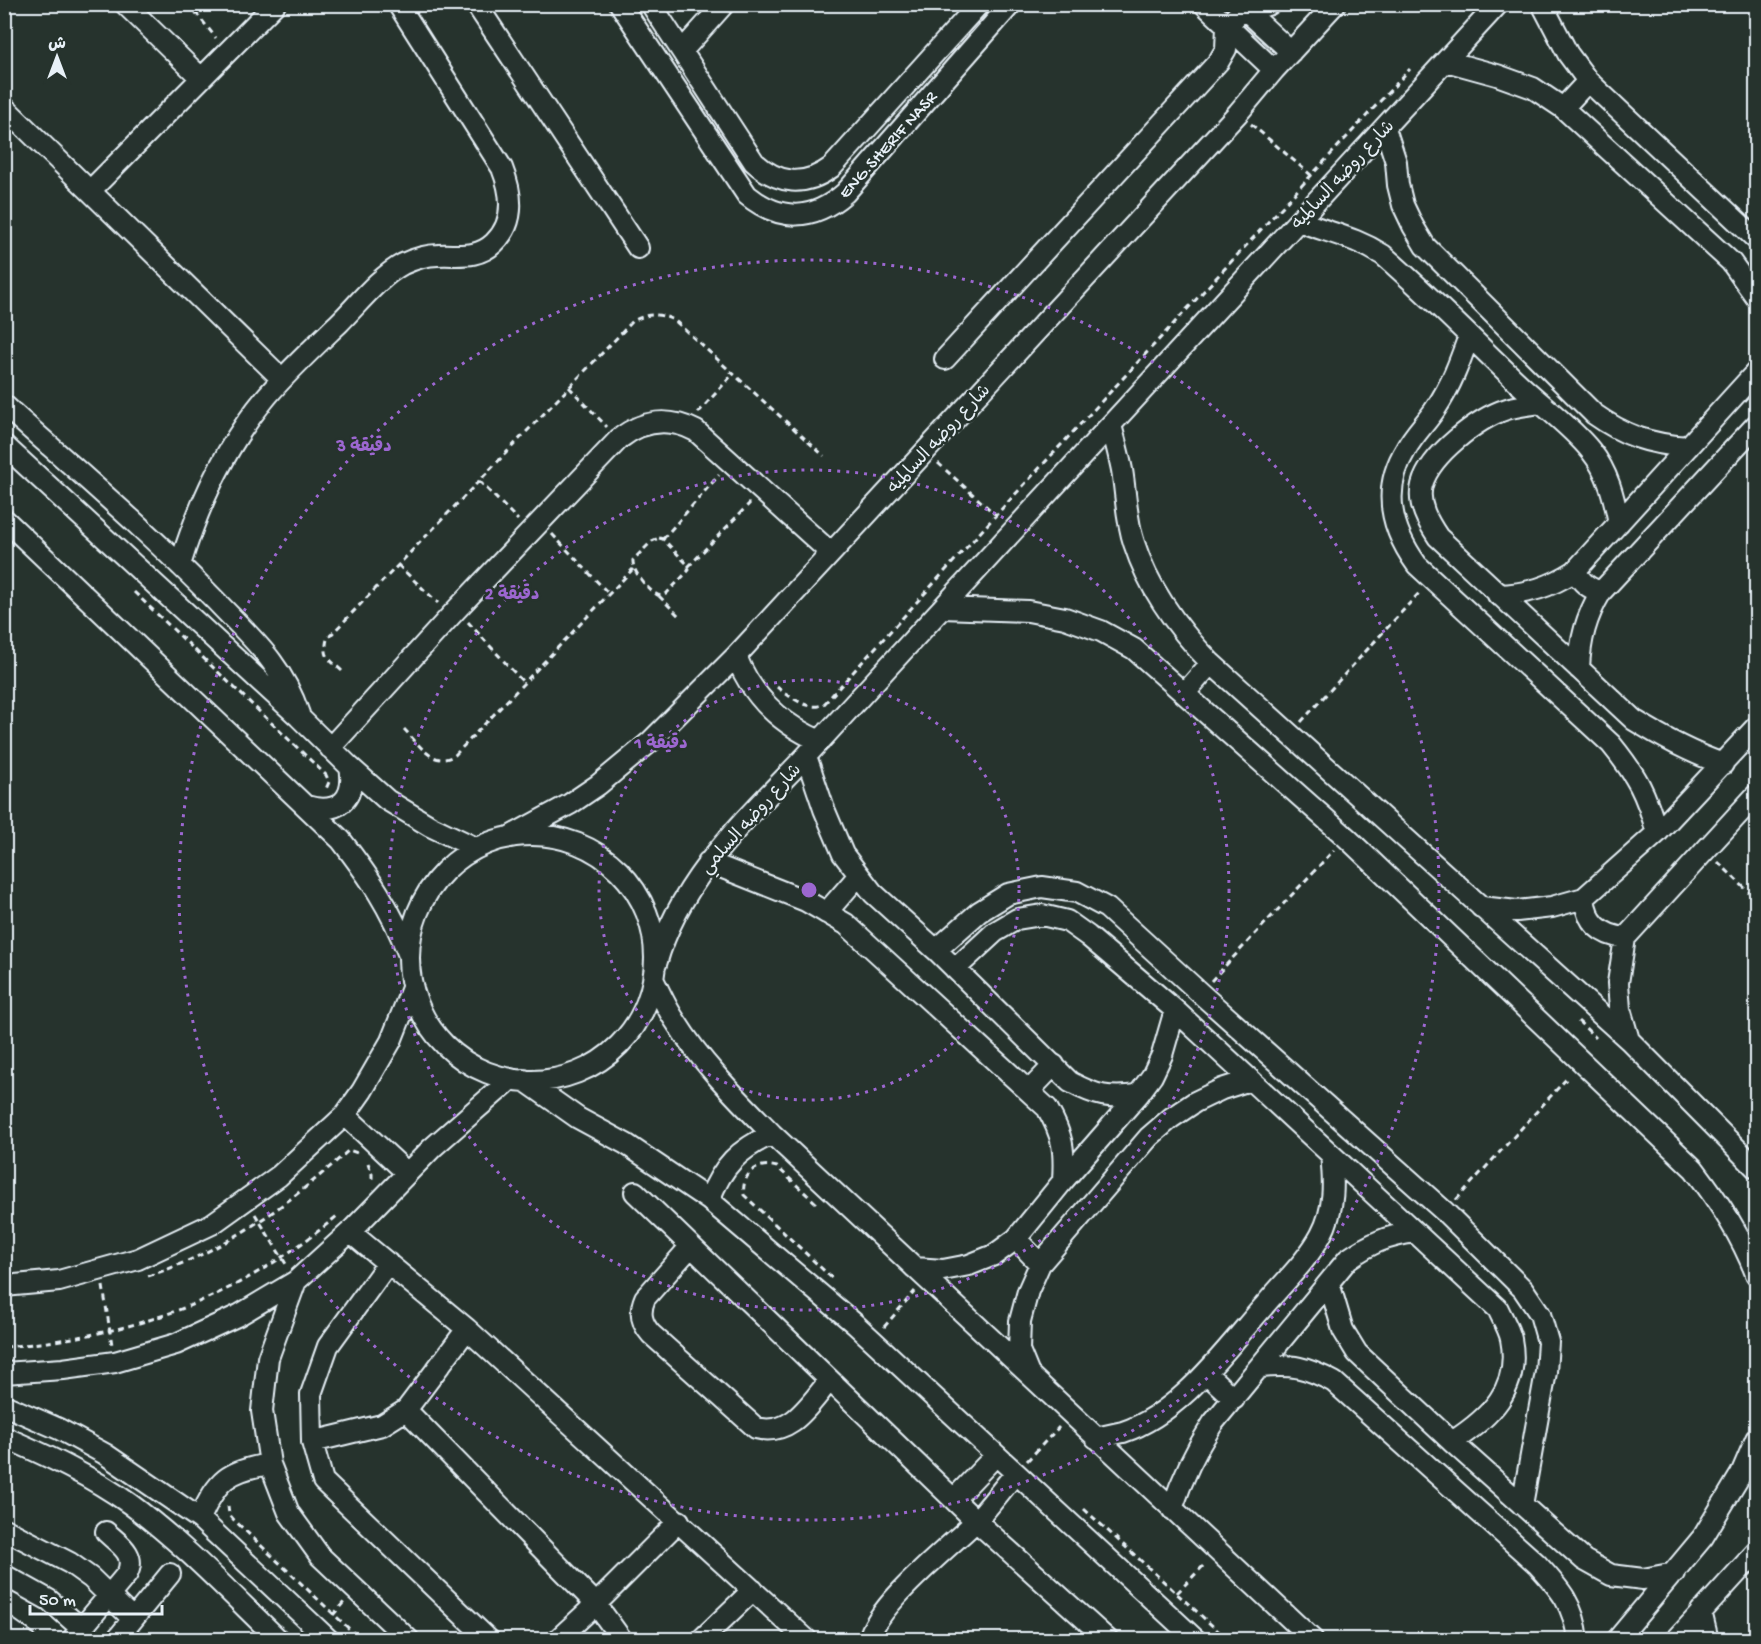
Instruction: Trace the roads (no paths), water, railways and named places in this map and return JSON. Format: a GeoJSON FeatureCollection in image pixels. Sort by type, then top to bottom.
{"type":"FeatureCollection","features":[{"type":"Feature","properties":{"kind":"street"},"geometry":{"type":"LineString","coordinates":[[90,191],[275,4]]}},
{"type":"Feature","properties":{"kind":"street"},"geometry":{"type":"LineString","coordinates":[[180,565],[201,504],[214,476],[247,422],[282,379],[394,270],[424,256],[466,256],[485,249],[501,235],[510,214],[509,192],[502,168],[398,4]]}},
{"type":"Feature","properties":{"kind":"street"},"geometry":{"type":"LineString","coordinates":[[476,4],[638,248]]}},
{"type":"Feature","properties":{"kind":"street","name":"ENG.SHERIF NASR"},"geometry":{"type":"LineString","coordinates":[[620,4],[747,195],[770,210],[797,215],[823,209],[845,193],[1011,4]]}},
{"type":"Feature","properties":{"kind":"street"},"geometry":{"type":"LineString","coordinates":[[651,4],[754,162],[763,171],[786,180],[804,180],[822,174],[832,167],[979,4]]}},
{"type":"Feature","properties":{"kind":"street"},"geometry":{"type":"LineString","coordinates":[[682,51],[724,4]]}},
{"type":"Feature","properties":{"kind":"street"},"geometry":{"type":"LineString","coordinates":[[1204,4],[1274,70]]}},
{"type":"Feature","properties":{"kind":"street"},"geometry":{"type":"LineString","coordinates":[[1242,6],[1258,8],[1270,4]]}},
{"type":"Feature","properties":{"kind":"street","name":"شارع روضه السالميه"},"geometry":{"type":"LineString","coordinates":[[511,836],[570,804],[625,765],[736,656],[926,452],[1335,4]]}},
{"type":"Feature","properties":{"kind":"street","name":"شارع روضه السالميه"},"geometry":{"type":"LineString","coordinates":[[820,741],[1497,4]]}},
{"type":"Feature","properties":{"kind":"street"},"geometry":{"type":"LineString","coordinates":[[1542,4],[1568,54],[1588,81],[1756,239]]}},
{"type":"Feature","properties":{"kind":"street"},"geometry":{"type":"LineString","coordinates":[[945,359],[1219,61],[1226,49],[1227,26],[1242,6]]}},
{"type":"Feature","properties":{"kind":"street"},"geometry":{"type":"LineString","coordinates":[[1242,6],[1291,52]]}},
{"type":"Feature","properties":{"kind":"street"},"geometry":{"type":"LineString","coordinates":[[131,7],[201,78]]}},
{"type":"Feature","properties":{"kind":"street"},"geometry":{"type":"LineString","coordinates":[[1446,61],[1533,88],[1563,108],[1731,262],[1756,297]]}},
{"type":"Feature","properties":{"kind":"street"},"geometry":{"type":"LineString","coordinates":[[1563,108],[1588,81]]}},
{"type":"Feature","properties":{"kind":"street"},"geometry":{"type":"LineString","coordinates":[[4,108],[282,379]]}},
{"type":"Feature","properties":{"kind":"street"},"geometry":{"type":"LineString","coordinates":[[1385,128],[1396,162],[1403,205],[1425,246],[1594,414],[1638,439],[1662,445],[1688,447]]}},
{"type":"Feature","properties":{"kind":"street"},"geometry":{"type":"LineString","coordinates":[[1299,221],[1364,243],[1383,255],[1539,403],[1574,433],[1592,452],[1605,473],[1614,497],[1619,523]]}},
{"type":"Feature","properties":{"kind":"street"},"geometry":{"type":"LineString","coordinates":[[1469,336],[1449,385],[1425,425],[1406,448],[1395,472],[1391,497],[1394,522],[1403,545],[1417,565],[1611,744],[1632,771],[1643,790],[1657,833]]}},
{"type":"Feature","properties":{"kind":"street"},"geometry":{"type":"LineString","coordinates":[[1498,595],[1540,590],[1575,571],[1756,372]]}},
{"type":"Feature","properties":{"kind":"street"},"geometry":{"type":"LineString","coordinates":[[1539,403],[1507,409],[1483,420],[1445,451],[1429,469],[1422,486],[1422,506],[1427,521],[1438,537],[1498,595],[1634,720],[1692,753],[1723,764]]}},
{"type":"Feature","properties":{"kind":"street"},"geometry":{"type":"LineString","coordinates":[[4,405],[180,565],[279,670],[291,692],[299,717]]}},
{"type":"Feature","properties":{"kind":"street"},"geometry":{"type":"LineString","coordinates":[[1574,433],[1594,414]]}},
{"type":"Feature","properties":{"kind":"street"},"geometry":{"type":"LineString","coordinates":[[330,748],[619,439],[630,430],[644,424],[672,422],[696,431],[831,553]]}},
{"type":"Feature","properties":{"kind":"street"},"geometry":{"type":"LineString","coordinates":[[1111,425],[1122,472],[1132,534],[1147,576],[1164,608],[1186,637],[1211,663],[1629,1040],[1756,1168]]}},
{"type":"Feature","properties":{"kind":"street"},"geometry":{"type":"LineString","coordinates":[[1579,669],[1584,628],[1601,592],[1756,425]]}},
{"type":"Feature","properties":{"kind":"street"},"geometry":{"type":"LineString","coordinates":[[4,445],[387,800],[430,826],[476,848]]}},
{"type":"Feature","properties":{"kind":"street"},"geometry":{"type":"LineString","coordinates":[[4,519],[340,840],[370,878],[395,920],[409,956]]}},
{"type":"Feature","properties":{"kind":"street"},"geometry":{"type":"LineString","coordinates":[[1575,571],[1590,589],[1601,592]]}},
{"type":"Feature","properties":{"kind":"street"},"geometry":{"type":"LineString","coordinates":[[942,608],[1028,611],[1065,618],[1101,630],[1134,650],[1346,837],[1694,1169],[1716,1197],[1734,1227],[1756,1274]]}},
{"type":"Feature","properties":{"kind":"street"},"geometry":{"type":"LineString","coordinates":[[736,656],[752,688],[774,714],[788,725],[820,741]]}},
{"type":"Feature","properties":{"kind":"street"},"geometry":{"type":"LineString","coordinates":[[1185,693],[1211,663]]}},
{"type":"Feature","properties":{"kind":"street"},"geometry":{"type":"LineString","coordinates":[[1611,744],[1634,720]]}},
{"type":"Feature","properties":{"kind":"street"},"geometry":{"type":"LineString","coordinates":[[1481,907],[1517,912],[1552,907],[1584,897],[1657,833],[1756,727]]}},
{"type":"Feature","properties":{"kind":"street","name":"شارع روضه السلمي"},"geometry":{"type":"LineString","coordinates":[[517,1079],[554,1079],[582,1070],[607,1055],[629,1034],[644,1009],[662,943],[675,915],[708,862],[820,741]]}},
{"type":"Feature","properties":{"kind":"street"},"geometry":{"type":"LineString","coordinates":[[806,756],[824,809],[843,854],[873,893],[936,950],[1070,1082],[1091,1094],[1115,1098],[1138,1095]]}},
{"type":"Feature","properties":{"kind":"street"},"geometry":{"type":"LineString","coordinates":[[306,806],[321,810],[336,807],[347,796],[352,782],[350,767]]}},
{"type":"Feature","properties":{"kind":"street"},"geometry":{"type":"LineString","coordinates":[[1629,1040],[1620,1009],[1618,983],[1625,938],[1756,795]]}},
{"type":"Feature","properties":{"kind":"street"},"geometry":{"type":"LineString","coordinates":[[1175,1010],[1162,1055],[1152,1076],[1016,1239],[994,1255],[969,1265],[942,1270],[915,1268],[772,1134],[704,1060],[675,1022],[655,972],[652,927],[638,893],[614,866],[583,845],[548,836],[511,836],[476,848],[449,867],[428,892],[414,922],[409,956],[412,988],[423,1014],[438,1038],[475,1066],[517,1079],[578,1118],[626,1144],[709,1200],[873,1340],[1196,1640]]}},
{"type":"Feature","properties":{"kind":"street"},"geometry":{"type":"LineString","coordinates":[[708,862],[806,901],[846,924],[1047,1108],[1059,1130],[1065,1155],[1063,1180]]}},
{"type":"Feature","properties":{"kind":"street"},"geometry":{"type":"LineString","coordinates":[[826,913],[859,874]]}},
{"type":"Feature","properties":{"kind":"street"},"geometry":{"type":"LineString","coordinates":[[936,950],[979,912],[1008,894],[1042,887],[1077,892],[1107,908],[1445,1212],[1523,1289],[1540,1314],[1548,1342],[1546,1371],[1522,1505]]}},
{"type":"Feature","properties":{"kind":"street"},"geometry":{"type":"LineString","coordinates":[[1584,897],[1585,910],[1596,927],[1612,937],[1625,938]]}},
{"type":"Feature","properties":{"kind":"street"},"geometry":{"type":"LineString","coordinates":[[955,969],[995,932],[1017,919],[1042,915],[1067,921],[1175,1010],[1498,1309],[1511,1339],[1512,1371],[1501,1401],[1478,1425],[1452,1442]]}},
{"type":"Feature","properties":{"kind":"street"},"geometry":{"type":"LineString","coordinates":[[4,1286],[102,1279],[212,1224],[279,1176],[345,1115],[377,1067],[412,988]]}},
{"type":"Feature","properties":{"kind":"street"},"geometry":{"type":"LineString","coordinates":[[1030,1090],[1054,1065]]}},
{"type":"Feature","properties":{"kind":"street"},"geometry":{"type":"LineString","coordinates":[[4,1373],[63,1370],[115,1362],[176,1344],[238,1315],[296,1281],[350,1232],[406,1172],[458,1124],[517,1079]]}},
{"type":"Feature","properties":{"kind":"street"},"geometry":{"type":"LineString","coordinates":[[1029,1375],[1019,1350],[1020,1321],[1028,1292],[1040,1264],[1156,1131],[1196,1102],[1222,1089],[1250,1080]]}},
{"type":"Feature","properties":{"kind":"street"},"geometry":{"type":"LineString","coordinates":[[345,1115],[406,1172]]}},
{"type":"Feature","properties":{"kind":"street"},"geometry":{"type":"LineString","coordinates":[[709,1200],[718,1178],[732,1159],[750,1144],[772,1134]]}},
{"type":"Feature","properties":{"kind":"street"},"geometry":{"type":"LineString","coordinates":[[1096,1438],[1124,1431],[1155,1416],[1182,1396],[1206,1373],[1306,1256],[1322,1234],[1331,1208],[1334,1181],[1331,1155]]}},
{"type":"Feature","properties":{"kind":"street"},"geometry":{"type":"LineString","coordinates":[[635,1192],[976,1521],[1108,1640]]}},
{"type":"Feature","properties":{"kind":"street"},"geometry":{"type":"LineString","coordinates":[[350,1232],[467,1329],[807,1640]]}},
{"type":"Feature","properties":{"kind":"street"},"geometry":{"type":"LineString","coordinates":[[1172,1509],[1196,1450],[1213,1423],[1348,1259],[1368,1245],[1391,1236],[1415,1232]]}},
{"type":"Feature","properties":{"kind":"street"},"geometry":{"type":"LineString","coordinates":[[1016,1239],[1040,1264]]}},
{"type":"Feature","properties":{"kind":"street"},"geometry":{"type":"LineString","coordinates":[[691,1246],[645,1298],[641,1318],[651,1334],[756,1428],[779,1429],[793,1422],[830,1380]]}},
{"type":"Feature","properties":{"kind":"street"},"geometry":{"type":"LineString","coordinates":[[898,1252],[1313,1640]]}},
{"type":"Feature","properties":{"kind":"street"},"geometry":{"type":"LineString","coordinates":[[1306,1256],[1330,1280],[1343,1330],[1357,1353],[1584,1560],[1611,1575],[1643,1579],[1675,1573]]}},
{"type":"Feature","properties":{"kind":"street"},"geometry":{"type":"LineString","coordinates":[[388,1263],[328,1346],[311,1394],[312,1442],[322,1481],[489,1640]]}},
{"type":"Feature","properties":{"kind":"street"},"geometry":{"type":"LineString","coordinates":[[296,1281],[268,1358],[262,1411],[270,1464],[289,1513],[320,1556],[409,1640]]}},
{"type":"Feature","properties":{"kind":"street"},"geometry":{"type":"LineString","coordinates":[[312,1442],[382,1425],[406,1410],[467,1329]]}},
{"type":"Feature","properties":{"kind":"street"},"geometry":{"type":"LineString","coordinates":[[1261,1366],[1295,1366],[1311,1370],[1334,1382],[1537,1564],[1561,1589],[1576,1620],[1578,1640]]}},
{"type":"Feature","properties":{"kind":"street"},"geometry":{"type":"LineString","coordinates":[[1206,1373],[1234,1399]]}},
{"type":"Feature","properties":{"kind":"street"},"geometry":{"type":"LineString","coordinates":[[4,1406],[59,1429],[105,1454],[200,1519],[324,1635]]}},
{"type":"Feature","properties":{"kind":"street"},"geometry":{"type":"LineString","coordinates":[[406,1410],[596,1604],[622,1640]]}},
{"type":"Feature","properties":{"kind":"street"},"geometry":{"type":"LineString","coordinates":[[4,1437],[89,1477],[129,1504],[167,1534],[279,1640]]}},
{"type":"Feature","properties":{"kind":"street"},"geometry":{"type":"LineString","coordinates":[[1617,1640],[1703,1538],[1741,1474],[1756,1440]]}},
{"type":"Feature","properties":{"kind":"street"},"geometry":{"type":"LineString","coordinates":[[954,1499],[996,1455]]}},
{"type":"Feature","properties":{"kind":"street"},"geometry":{"type":"LineString","coordinates":[[200,1519],[209,1497],[225,1479],[246,1467],[270,1464]]}},
{"type":"Feature","properties":{"kind":"street"},"geometry":{"type":"LineString","coordinates":[[869,1640],[870,1632],[897,1595],[976,1521],[1016,1473]]}},
{"type":"Feature","properties":{"kind":"street"},"geometry":{"type":"LineString","coordinates":[[557,1640],[679,1521]]}},
{"type":"Feature","properties":{"kind":"street"},"geometry":{"type":"LineString","coordinates":[[4,1529],[49,1550],[70,1563],[91,1578],[133,1619]]}},
{"type":"Feature","properties":{"kind":"street"},"geometry":{"type":"LineString","coordinates":[[4,1575],[49,1600],[77,1634],[127,1574],[130,1567],[127,1551],[106,1532]]}},
{"type":"Feature","properties":{"kind":"street"},"geometry":{"type":"LineString","coordinates":[[1676,1640],[1756,1552]]}},
{"type":"Feature","properties":{"kind":"street"},"geometry":{"type":"LineString","coordinates":[[116,1640],[170,1574]]}},
{"type":"Feature","properties":{"kind":"street"},"geometry":{"type":"LineString","coordinates":[[701,1640],[753,1590]]}},
{"type":"Feature","properties":{"kind":"street"},"geometry":{"type":"LineString","coordinates":[[1701,1611],[1708,1640]]}},
{"type":"Feature","properties":{"kind":"street"},"geometry":{"type":"LineString","coordinates":[[4,1626],[24,1640]]}}]}
